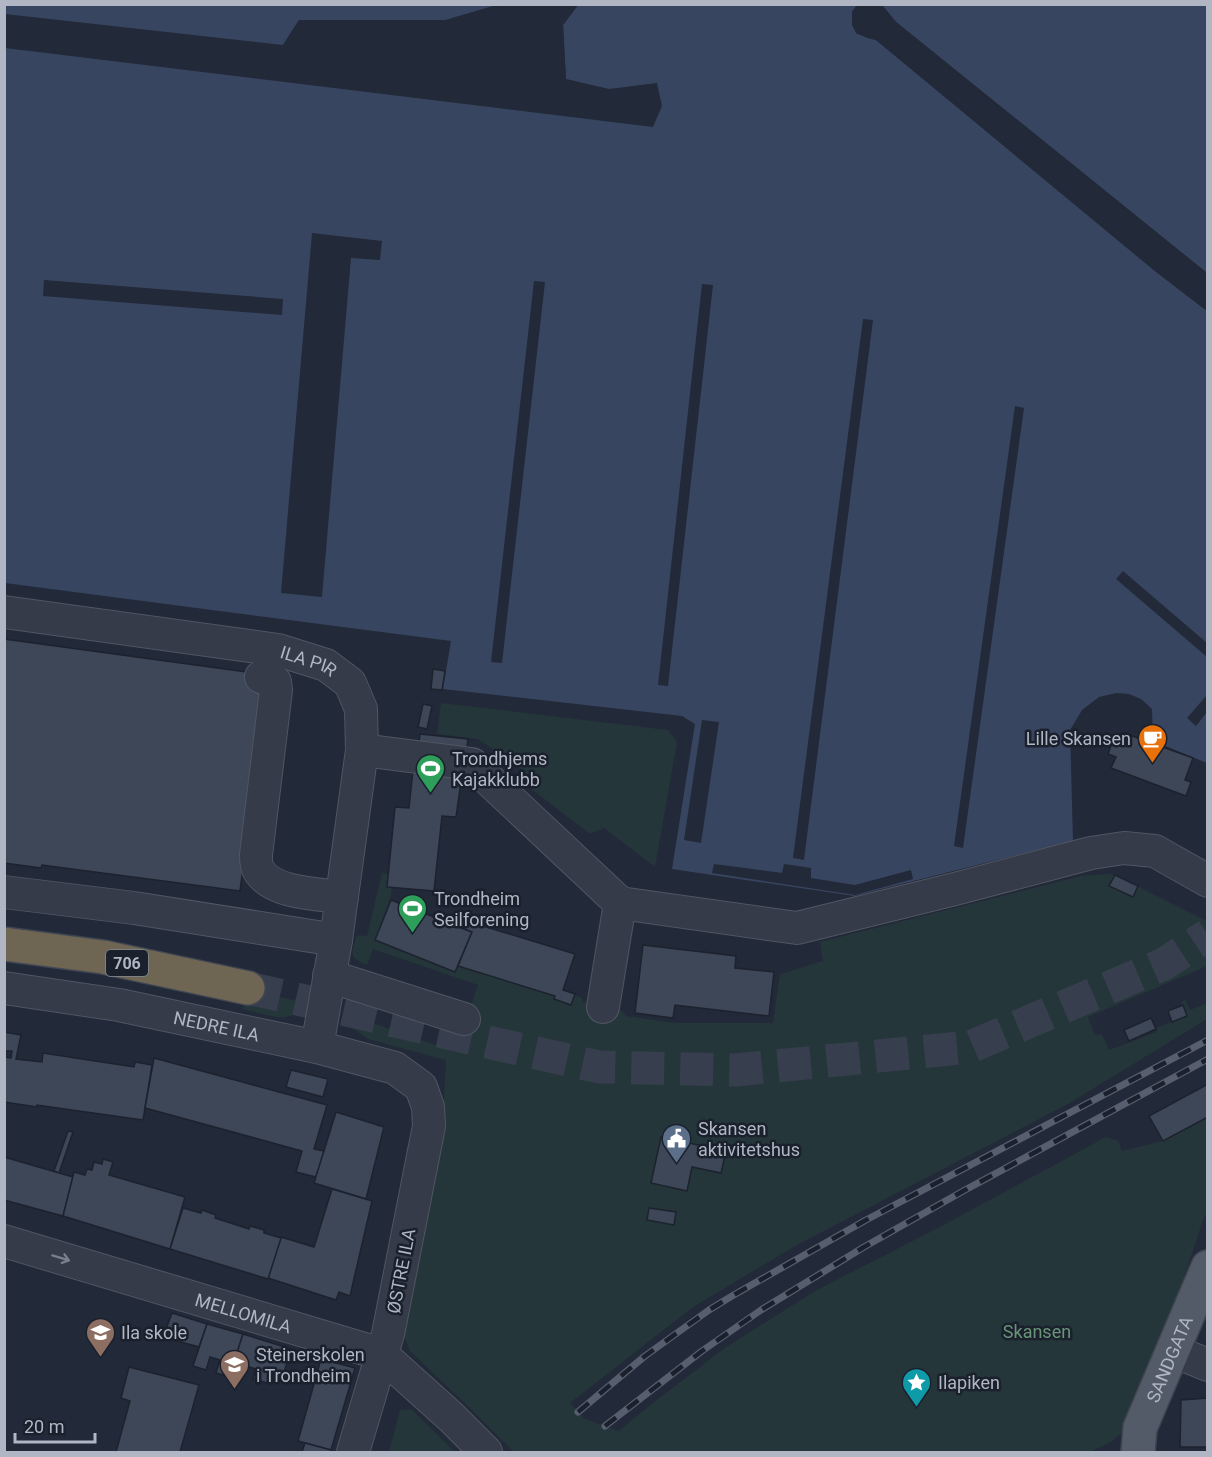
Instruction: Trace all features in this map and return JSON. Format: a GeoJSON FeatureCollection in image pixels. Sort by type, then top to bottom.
{"type":"FeatureCollection","features":[{"type":"Feature","properties":{"kind":"highway","name":"706"},"geometry":{"type":"LineString","coordinates":[[4,944],[103,957],[248,988]]}},
{"type":"Feature","properties":{"kind":"main road","name":"SANDGATA"},"geometry":{"type":"LineString","coordinates":[[1138,1452],[1140,1428],[1194,1359],[1208,1267]]}},
{"type":"Feature","properties":{"kind":"street","name":"ILA PIR"},"geometry":{"type":"LineString","coordinates":[[4,612],[278,650],[326,665],[350,683],[362,709],[362,750],[336,940],[317,1047]]}},
{"type":"Feature","properties":{"kind":"street"},"geometry":{"type":"LineString","coordinates":[[261,677],[275,682],[276,690],[256,855],[258,869],[270,883],[288,890],[342,897]]}},
{"type":"Feature","properties":{"kind":"street"},"geometry":{"type":"LineString","coordinates":[[362,750],[472,764],[620,903],[797,928],[1091,853],[1124,848],[1155,851],[1208,881]]}},
{"type":"Feature","properties":{"kind":"street"},"geometry":{"type":"LineString","coordinates":[[4,892],[134,908],[336,940]]}},
{"type":"Feature","properties":{"kind":"street"},"geometry":{"type":"LineString","coordinates":[[603,1006],[620,903]]}},
{"type":"Feature","properties":{"kind":"street"},"geometry":{"type":"LineString","coordinates":[[329,976],[464,1020]]}},
{"type":"Feature","properties":{"kind":"street","name":"NEDRE ILA"},"geometry":{"type":"LineString","coordinates":[[4,988],[119,1005],[317,1047],[395,1068],[421,1087]]}},
{"type":"Feature","properties":{"kind":"street","name":"ØSTRE ILA"},"geometry":{"type":"LineString","coordinates":[[353,1452],[388,1334],[429,1126],[428,1107],[421,1087]]}},
{"type":"Feature","properties":{"kind":"street","name":"MELLOMILA"},"geometry":{"type":"LineString","coordinates":[[4,1241],[381,1354],[486,1452]]}},
{"type":"Feature","properties":{"kind":"green space"},"geometry":{"type":"Polygon","coordinates":[[[441,703],[668,730],[677,742],[655,867],[604,828],[590,834],[521,781],[523,770],[478,739],[437,734],[441,703]]]}},
{"type":"Feature","properties":{"kind":"green space","name":"Skansen"},"geometry":{"type":"Polygon","coordinates":[[[382,873],[388,874],[387,885],[392,887],[375,940],[555,996],[574,995],[582,998],[583,1002],[622,1011],[626,1016],[675,1023],[773,1023],[780,974],[823,961],[820,942],[1081,876],[1115,875],[1207,921],[1207,966],[1088,1017],[1095,1035],[1102,1034],[1109,1050],[1157,1032],[1156,1028],[1187,1016],[1181,1002],[1185,1000],[1190,1010],[1207,1003],[1207,1019],[1068,1104],[795,1246],[693,1307],[570,1403],[585,1419],[619,1431],[726,1347],[817,1290],[938,1228],[1106,1137],[1118,1141],[1122,1151],[1163,1141],[1207,1117],[1207,1212],[1164,1338],[1129,1426],[1111,1442],[1090,1452],[514,1452],[410,1351],[402,1330],[443,1116],[446,1060],[368,1039],[354,1029],[350,1015],[455,1052],[478,985],[373,949],[367,965],[354,957],[353,950],[357,935],[367,936],[382,873]]]}},
{"type":"Feature","properties":{"kind":"green space"},"geometry":{"type":"Polygon","coordinates":[[[248,990],[302,1002],[295,1013],[289,1016],[277,1017],[262,1014],[243,1009],[248,990]]]}},
{"type":"Feature","properties":{"kind":"green space"},"geometry":{"type":"Polygon","coordinates":[[[411,1409],[455,1452],[389,1452],[400,1410],[411,1409]]]}},
{"type":"Feature","properties":{"kind":"water"},"geometry":{"type":"Polygon","coordinates":[[[5,4],[497,5],[446,20],[299,20],[283,45],[5,14],[5,4]]]}},
{"type":"Feature","properties":{"kind":"water"},"geometry":{"type":"Polygon","coordinates":[[[578,5],[857,5],[852,12],[856,33],[876,40],[1155,271],[1207,311],[1207,763],[1153,741],[1152,709],[1141,699],[1129,694],[1116,693],[1099,697],[1082,710],[1070,730],[1073,841],[854,896],[672,869],[695,724],[682,716],[443,689],[451,641],[5,583],[5,48],[653,127],[662,106],[657,83],[609,89],[566,79],[563,25],[578,5]]]}},
{"type":"Feature","properties":{"kind":"water"},"geometry":{"type":"Polygon","coordinates":[[[882,5],[1207,5],[1207,273],[896,22],[882,5]]]}},
{"type":"Feature","properties":{"kind":"pier"},"geometry":{"type":"Polygon","coordinates":[[[500,4],[498,7],[447,23],[301,23],[286,45],[283,45],[299,20],[446,20],[500,4]]]}},
{"type":"Feature","properties":{"kind":"pier"},"geometry":{"type":"Polygon","coordinates":[[[574,4],[578,5],[563,25],[566,79],[563,79],[560,25],[574,4]]]}},
{"type":"Feature","properties":{"kind":"pier"},"geometry":{"type":"Polygon","coordinates":[[[860,4],[855,13],[855,24],[858,31],[877,37],[1157,269],[1208,307],[1207,311],[1155,271],[876,40],[856,33],[852,25],[852,12],[860,4]]]}},
{"type":"Feature","properties":{"kind":"pier"},"geometry":{"type":"Polygon","coordinates":[[[879,4],[896,22],[1208,276],[894,24],[879,4]]]}},
{"type":"Feature","properties":{"kind":"pier"},"geometry":{"type":"Polygon","coordinates":[[[312,233],[382,241],[380,260],[351,258],[322,597],[281,593],[312,233]]]}},
{"type":"Feature","properties":{"kind":"pier"},"geometry":{"type":"Polygon","coordinates":[[[44,280],[283,299],[282,315],[43,296],[44,280]]]}},
{"type":"Feature","properties":{"kind":"pier"},"geometry":{"type":"Polygon","coordinates":[[[534,281],[545,282],[502,663],[491,662],[534,281]]]}},
{"type":"Feature","properties":{"kind":"pier"},"geometry":{"type":"Polygon","coordinates":[[[702,284],[713,285],[668,686],[658,685],[702,284]]]}},
{"type":"Feature","properties":{"kind":"pier"},"geometry":{"type":"Polygon","coordinates":[[[863,319],[873,320],[804,860],[793,858],[863,319]]]}},
{"type":"Feature","properties":{"kind":"pier"},"geometry":{"type":"Polygon","coordinates":[[[1015,406],[1024,408],[963,848],[954,846],[1015,406]]]}},
{"type":"Feature","properties":{"kind":"pier"},"geometry":{"type":"Polygon","coordinates":[[[1123,571],[1207,643],[1207,657],[1116,579],[1123,571]]]}},
{"type":"Feature","properties":{"kind":"pier"},"geometry":{"type":"Polygon","coordinates":[[[1207,695],[1207,712],[1196,726],[1187,718],[1207,695]]]}},
{"type":"Feature","properties":{"kind":"pier"},"geometry":{"type":"Polygon","coordinates":[[[702,720],[719,722],[701,843],[684,840],[702,720]]]}},
{"type":"Feature","properties":{"kind":"pier"},"geometry":{"type":"Polygon","coordinates":[[[714,864],[782,873],[784,864],[811,868],[811,878],[855,885],[911,870],[913,879],[855,895],[712,873],[714,864]]]}},
{"type":"Feature","properties":{"kind":"building"},"geometry":{"type":"Polygon","coordinates":[[[4,639],[268,675],[240,891],[42,865],[41,868],[4,863],[4,639]]]}},
{"type":"Feature","properties":{"kind":"building"},"geometry":{"type":"Polygon","coordinates":[[[433,669],[445,671],[442,690],[431,689],[433,669]]]}},
{"type":"Feature","properties":{"kind":"building"},"geometry":{"type":"Polygon","coordinates":[[[423,704],[432,706],[427,729],[418,727],[423,704]]]}},
{"type":"Feature","properties":{"kind":"building","name":"Lille Skansen"},"geometry":{"type":"Polygon","coordinates":[[[1124,733],[1193,758],[1185,780],[1191,782],[1186,796],[1111,768],[1116,757],[1108,754],[1112,743],[1120,745],[1124,733]]]}},
{"type":"Feature","properties":{"kind":"building"},"geometry":{"type":"Polygon","coordinates":[[[420,734],[468,739],[467,748],[419,743],[420,734]]]}},
{"type":"Feature","properties":{"kind":"building"},"geometry":{"type":"Polygon","coordinates":[[[413,770],[462,775],[456,817],[442,816],[434,891],[387,887],[395,807],[409,808],[413,770]]]}},
{"type":"Feature","properties":{"kind":"building"},"geometry":{"type":"Polygon","coordinates":[[[1115,875],[1138,886],[1133,897],[1109,886],[1115,875]]]}},
{"type":"Feature","properties":{"kind":"building"},"geometry":{"type":"Polygon","coordinates":[[[391,900],[472,932],[455,972],[375,940],[391,900]]]}},
{"type":"Feature","properties":{"kind":"building"},"geometry":{"type":"Polygon","coordinates":[[[447,915],[575,954],[563,990],[575,994],[571,1005],[554,999],[555,996],[458,966],[472,932],[444,921],[447,915]]]}},
{"type":"Feature","properties":{"kind":"building"},"geometry":{"type":"Polygon","coordinates":[[[643,945],[736,956],[735,968],[774,972],[769,1016],[675,1005],[673,1018],[635,1013],[643,945]]]}},
{"type":"Feature","properties":{"kind":"building"},"geometry":{"type":"Polygon","coordinates":[[[1183,1005],[1187,1016],[1172,1022],[1168,1011],[1183,1005]]]}},
{"type":"Feature","properties":{"kind":"building"},"geometry":{"type":"Polygon","coordinates":[[[1151,1018],[1156,1029],[1129,1041],[1124,1030],[1151,1018]]]}},
{"type":"Feature","properties":{"kind":"building"},"geometry":{"type":"Polygon","coordinates":[[[4,1032],[21,1035],[16,1059],[42,1062],[43,1053],[134,1067],[135,1062],[152,1065],[143,1120],[4,1102],[4,1057],[11,1058],[12,1051],[4,1051],[4,1032]]]}},
{"type":"Feature","properties":{"kind":"building"},"geometry":{"type":"Polygon","coordinates":[[[154,1058],[327,1105],[314,1149],[324,1151],[316,1177],[296,1172],[302,1151],[145,1108],[154,1058]]]}},
{"type":"Feature","properties":{"kind":"building"},"geometry":{"type":"Polygon","coordinates":[[[291,1070],[328,1079],[323,1097],[286,1087],[291,1070]]]}},
{"type":"Feature","properties":{"kind":"building"},"geometry":{"type":"Polygon","coordinates":[[[1208,1084],[1208,1117],[1163,1141],[1149,1116],[1208,1084]]]}},
{"type":"Feature","properties":{"kind":"building"},"geometry":{"type":"Polygon","coordinates":[[[336,1112],[384,1127],[366,1199],[314,1183],[336,1112]]]}},
{"type":"Feature","properties":{"kind":"building"},"geometry":{"type":"Polygon","coordinates":[[[68,1131],[73,1132],[59,1173],[54,1171],[68,1131]]]}},
{"type":"Feature","properties":{"kind":"building"},"geometry":{"type":"Polygon","coordinates":[[[661,1137],[726,1151],[721,1173],[692,1167],[687,1191],[651,1183],[661,1137]]]}},
{"type":"Feature","properties":{"kind":"building"},"geometry":{"type":"Polygon","coordinates":[[[4,1157],[73,1177],[63,1216],[4,1200],[4,1157]]]}},
{"type":"Feature","properties":{"kind":"building"},"geometry":{"type":"Polygon","coordinates":[[[103,1159],[113,1162],[109,1175],[185,1197],[170,1249],[63,1216],[74,1172],[85,1175],[87,1169],[92,1170],[94,1162],[102,1164],[103,1159]]]}},
{"type":"Feature","properties":{"kind":"building"},"geometry":{"type":"Polygon","coordinates":[[[332,1189],[372,1201],[350,1296],[339,1292],[336,1300],[268,1278],[281,1237],[314,1247],[332,1189]]]}},
{"type":"Feature","properties":{"kind":"building"},"geometry":{"type":"Polygon","coordinates":[[[183,1208],[201,1213],[202,1210],[216,1215],[215,1218],[249,1229],[250,1226],[264,1230],[264,1233],[281,1238],[268,1279],[170,1249],[183,1208]]]}},
{"type":"Feature","properties":{"kind":"building"},"geometry":{"type":"Polygon","coordinates":[[[649,1208],[676,1212],[674,1225],[647,1220],[649,1208]]]}},
{"type":"Feature","properties":{"kind":"building"},"geometry":{"type":"Polygon","coordinates":[[[172,1313],[207,1324],[199,1347],[163,1337],[172,1313]]]}},
{"type":"Feature","properties":{"kind":"building"},"geometry":{"type":"Polygon","coordinates":[[[207,1324],[243,1334],[230,1377],[216,1373],[220,1360],[210,1357],[206,1370],[193,1366],[207,1324]]]}},
{"type":"Feature","properties":{"kind":"building"},"geometry":{"type":"Polygon","coordinates":[[[243,1334],[291,1349],[283,1376],[273,1373],[271,1381],[267,1383],[253,1379],[256,1369],[234,1362],[243,1334]]]}},
{"type":"Feature","properties":{"kind":"building"},"geometry":{"type":"Polygon","coordinates":[[[321,1359],[355,1368],[331,1450],[298,1441],[321,1359]]]}},
{"type":"Feature","properties":{"kind":"building"},"geometry":{"type":"Polygon","coordinates":[[[129,1367],[199,1385],[180,1452],[116,1452],[130,1401],[121,1398],[129,1367]]]}},
{"type":"Feature","properties":{"kind":"building"},"geometry":{"type":"Polygon","coordinates":[[[1208,1398],[1208,1447],[1180,1447],[1181,1400],[1208,1398]]]}},
{"type":"Feature","properties":{"kind":"building"},"geometry":{"type":"Polygon","coordinates":[[[305,1443],[331,1450],[331,1452],[302,1452],[305,1443]]]}},
{"type":"Feature","properties":{"kind":"tunnel"},"geometry":{"type":"LineString","coordinates":[[248,988],[599,1067],[735,1070],[970,1047],[1164,964],[1208,935]]}},
{"type":"Feature","properties":{"kind":"railway"},"geometry":{"type":"LineString","coordinates":[[578,1412],[645,1356],[732,1296],[866,1220],[1208,1040]]}},
{"type":"Feature","properties":{"kind":"railway"},"geometry":{"type":"LineString","coordinates":[[605,1426],[702,1351],[761,1310],[864,1247],[1208,1059]]}},
{"type":"Feature","properties":{"kind":"place","name":"Lille Skansen"},"geometry":{"type":"Point","coordinates":[1152,764]}},
{"type":"Feature","properties":{"kind":"place","name":"Trondhjems Kajakklubb"},"geometry":{"type":"Point","coordinates":[431,794]}},
{"type":"Feature","properties":{"kind":"place","name":"Trondheim Seilforening"},"geometry":{"type":"Point","coordinates":[413,934]}},
{"type":"Feature","properties":{"kind":"place","name":"Skansen aktivitetshus"},"geometry":{"type":"Point","coordinates":[677,1164]}},
{"type":"Feature","properties":{"kind":"place","name":"Ila skole"},"geometry":{"type":"Point","coordinates":[100,1358]}},
{"type":"Feature","properties":{"kind":"place","name":"Steinerskolen i Trondheim"},"geometry":{"type":"Point","coordinates":[235,1390]}},
{"type":"Feature","properties":{"kind":"place","name":"Ilapiken"},"geometry":{"type":"Point","coordinates":[917,1408]}}]}
